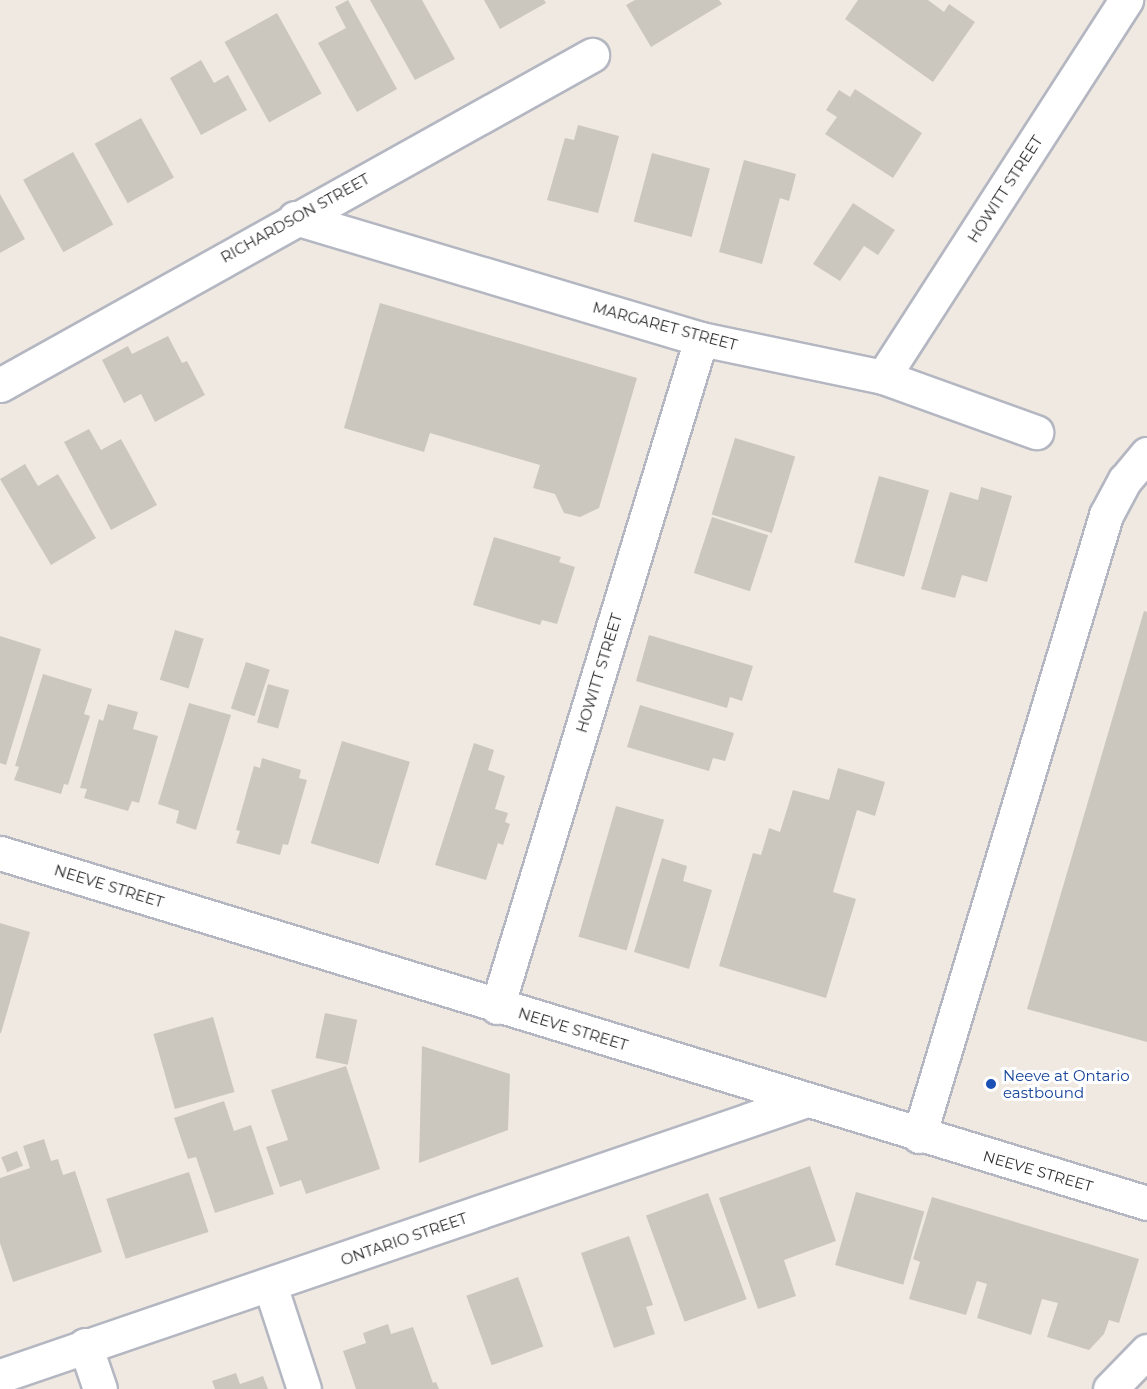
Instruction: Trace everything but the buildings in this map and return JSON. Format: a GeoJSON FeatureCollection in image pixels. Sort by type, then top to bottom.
{"type":"FeatureCollection","features":[{"type":"Feature","properties":{"kind":"street","name":"HOWITT STREET"},"geometry":{"type":"LineString","coordinates":[[884,377],[1126,0]]}},
{"type":"Feature","properties":{"kind":"street","name":"RICHARDSON STREET"},"geometry":{"type":"LineString","coordinates":[[0,385],[295,218],[592,55]]}},
{"type":"Feature","properties":{"kind":"street","name":"MARGARET STREET"},"geometry":{"type":"LineString","coordinates":[[295,218],[701,339],[884,377],[1035,432]]}},
{"type":"Feature","properties":{"kind":"street","name":"HOWITT STREET"},"geometry":{"type":"LineString","coordinates":[[497,1007],[701,339]]}},
{"type":"Feature","properties":{"kind":"street"},"geometry":{"type":"LineString","coordinates":[[919,1136],[1106,515],[1125,480],[1147,454]]}},
{"type":"Feature","properties":{"kind":"street","name":"NEEVE STREET"},"geometry":{"type":"LineString","coordinates":[[0,853],[919,1136],[1147,1203]]}},
{"type":"Feature","properties":{"kind":"street","name":"ONTARIO STREET"},"geometry":{"type":"LineString","coordinates":[[0,1376],[85,1345],[270,1285],[807,1100]]}},
{"type":"Feature","properties":{"kind":"street"},"geometry":{"type":"LineString","coordinates":[[270,1285],[304,1389]]}},
{"type":"Feature","properties":{"kind":"street"},"geometry":{"type":"LineString","coordinates":[[85,1345],[100,1389]]}},
{"type":"Feature","properties":{"kind":"street"},"geometry":{"type":"LineString","coordinates":[[1110,1389],[1147,1351]]}},
{"type":"Feature","properties":{"kind":"place","name":"Neeve at Ontario eastbound"},"geometry":{"type":"Point","coordinates":[991,1084]}}]}
